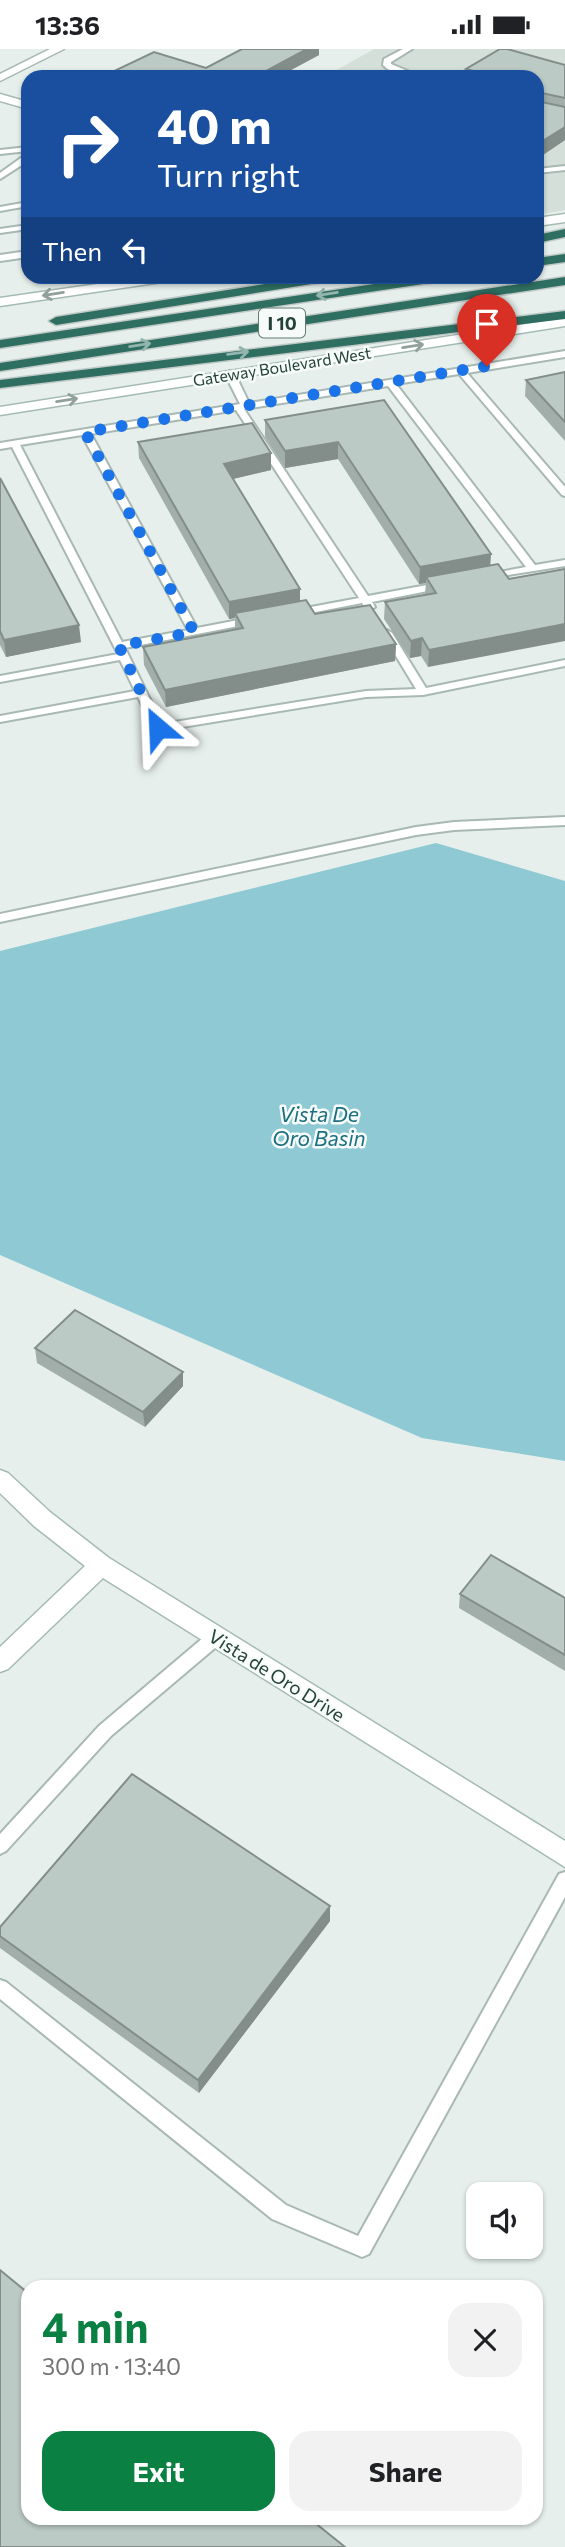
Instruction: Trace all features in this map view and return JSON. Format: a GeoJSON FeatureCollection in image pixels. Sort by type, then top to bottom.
{"type":"FeatureCollection","features":[{"type":"Feature","properties":{"kind":"highway"},"geometry":{"type":"LineString","coordinates":[[544,238],[565,233]]}},
{"type":"Feature","properties":{"kind":"highway"},"geometry":{"type":"LineString","coordinates":[[544,261],[565,258]]}},
{"type":"Feature","properties":{"kind":"highway","name":"I 10"},"geometry":{"type":"LineString","coordinates":[[0,367],[565,281]]}},
{"type":"Feature","properties":{"kind":"highway"},"geometry":{"type":"LineString","coordinates":[[41,323],[286,284]]}},
{"type":"Feature","properties":{"kind":"highway","name":"I 10"},"geometry":{"type":"LineString","coordinates":[[0,344],[397,284]]}},
{"type":"Feature","properties":{"kind":"highway"},"geometry":{"type":"LineString","coordinates":[[0,384],[565,315]]}},
{"type":"Feature","properties":{"kind":"main road"},"geometry":{"type":"LineString","coordinates":[[0,78],[59,49]]}},
{"type":"Feature","properties":{"kind":"main road"},"geometry":{"type":"LineString","coordinates":[[0,97],[21,104]]}},
{"type":"Feature","properties":{"kind":"main road"},"geometry":{"type":"LineString","coordinates":[[544,221],[565,218]]}},
{"type":"Feature","properties":{"kind":"main road"},"geometry":{"type":"LineString","coordinates":[[0,302],[122,284]]}},
{"type":"Feature","properties":{"kind":"main road","name":"Gateway Boulevard West"},"geometry":{"type":"LineString","coordinates":[[0,411],[565,322]]}},
{"type":"Feature","properties":{"kind":"main road","name":"Vista de Oro Drive"},"geometry":{"type":"LineString","coordinates":[[0,1479],[42,1519],[101,1565],[565,1855]]}},
{"type":"Feature","properties":{"kind":"main road"},"geometry":{"type":"LineString","coordinates":[[0,1662],[101,1565]]}},
{"type":"Feature","properties":{"kind":"lane"},"geometry":{"type":"LineString","coordinates":[[395,70],[387,65],[387,61],[408,49]]}},
{"type":"Feature","properties":{"kind":"lane"},"geometry":{"type":"LineString","coordinates":[[0,152],[21,150]]}},
{"type":"Feature","properties":{"kind":"lane"},"geometry":{"type":"LineString","coordinates":[[0,177],[21,162]]}},
{"type":"Feature","properties":{"kind":"lane"},"geometry":{"type":"LineString","coordinates":[[544,170],[565,168]]}},
{"type":"Feature","properties":{"kind":"lane"},"geometry":{"type":"LineString","coordinates":[[0,209],[21,205]]}},
{"type":"Feature","properties":{"kind":"lane"},"geometry":{"type":"LineString","coordinates":[[0,231],[21,228]]}},
{"type":"Feature","properties":{"kind":"lane"},"geometry":{"type":"LineString","coordinates":[[0,258],[21,255]]}},
{"type":"Feature","properties":{"kind":"lane"},"geometry":{"type":"LineString","coordinates":[[0,446],[565,354]]}},
{"type":"Feature","properties":{"kind":"lane"},"geometry":{"type":"LineString","coordinates":[[461,371],[565,493]]}},
{"type":"Feature","properties":{"kind":"lane"},"geometry":{"type":"LineString","coordinates":[[230,374],[242,406],[373,611]]}},
{"type":"Feature","properties":{"kind":"lane"},"geometry":{"type":"LineString","coordinates":[[390,382],[533,569]]}},
{"type":"Feature","properties":{"kind":"lane"},"geometry":{"type":"LineString","coordinates":[[85,432],[194,632]]}},
{"type":"Feature","properties":{"kind":"lane"},"geometry":{"type":"LineString","coordinates":[[15,444],[158,728],[366,694],[423,692],[565,663]]}},
{"type":"Feature","properties":{"kind":"lane"},"geometry":{"type":"LineString","coordinates":[[481,578],[565,563]]}},
{"type":"Feature","properties":{"kind":"lane"},"geometry":{"type":"LineString","coordinates":[[287,614],[456,583]]}},
{"type":"Feature","properties":{"kind":"lane"},"geometry":{"type":"LineString","coordinates":[[0,679],[194,632],[260,619]]}},
{"type":"Feature","properties":{"kind":"lane"},"geometry":{"type":"LineString","coordinates":[[380,623],[423,692]]}},
{"type":"Feature","properties":{"kind":"lane"},"geometry":{"type":"LineString","coordinates":[[0,719],[141,693]]}},
{"type":"Feature","properties":{"kind":"lane"},"geometry":{"type":"LineString","coordinates":[[0,918],[416,831],[454,826],[565,821]]}},
{"type":"Feature","properties":{"kind":"lane"},"geometry":{"type":"LineString","coordinates":[[0,1846],[105,1731],[216,1637]]}},
{"type":"Feature","properties":{"kind":"lane"},"geometry":{"type":"LineString","coordinates":[[0,1988],[279,2212],[362,2247],[565,1879]]}},
{"type":"Feature","properties":{"kind":"shaded area"},"geometry":{"type":"Polygon","coordinates":[[[374,49],[565,49],[565,210],[544,214],[544,70],[336,70],[374,49]]]}},
{"type":"Feature","properties":{"kind":"water","name":"Vista De Oro Basin"},"geometry":{"type":"Polygon","coordinates":[[[436,843],[565,881],[565,1461],[422,1438],[0,1255],[0,951],[436,843]]]}},
{"type":"Feature","properties":{"kind":"building"},"geometry":{"type":"Polygon","coordinates":[[[242,49],[307,49],[268,70],[116,70],[154,52],[206,68],[242,49]]]}},
{"type":"Feature","properties":{"kind":"building"},"geometry":{"type":"Polygon","coordinates":[[[500,49],[565,65],[565,98],[544,94],[544,70],[466,69],[500,49]]]}},
{"type":"Feature","properties":{"kind":"building"},"geometry":{"type":"Polygon","coordinates":[[[544,102],[565,107],[565,127],[544,140],[544,102]]]}},
{"type":"Feature","properties":{"kind":"building"},"geometry":{"type":"Polygon","coordinates":[[[565,372],[565,422],[526,380],[565,372]]]}},
{"type":"Feature","properties":{"kind":"building"},"geometry":{"type":"Polygon","coordinates":[[[384,400],[491,554],[420,567],[338,442],[285,451],[265,420],[384,400]]]}},
{"type":"Feature","properties":{"kind":"building"},"geometry":{"type":"Polygon","coordinates":[[[252,423],[271,453],[224,464],[300,589],[229,602],[138,442],[252,423]]]}},
{"type":"Feature","properties":{"kind":"building"},"geometry":{"type":"Polygon","coordinates":[[[0,478],[79,625],[4,640],[0,631],[0,478]]]}},
{"type":"Feature","properties":{"kind":"building"},"geometry":{"type":"Polygon","coordinates":[[[498,564],[509,579],[565,569],[565,624],[429,650],[422,638],[411,641],[385,602],[436,593],[426,577],[498,564]]]}},
{"type":"Feature","properties":{"kind":"building"},"geometry":{"type":"Polygon","coordinates":[[[306,600],[315,614],[370,605],[396,644],[165,690],[143,647],[243,628],[235,613],[306,600]]]}},
{"type":"Feature","properties":{"kind":"building"},"geometry":{"type":"Polygon","coordinates":[[[75,1310],[183,1372],[143,1412],[35,1348],[75,1310]]]}},
{"type":"Feature","properties":{"kind":"building"},"geometry":{"type":"Polygon","coordinates":[[[491,1555],[565,1598],[565,1655],[460,1594],[491,1555]]]}},
{"type":"Feature","properties":{"kind":"building"},"geometry":{"type":"Polygon","coordinates":[[[132,1774],[330,1906],[198,2080],[0,1936],[0,1927],[132,1774]]]}},
{"type":"Feature","properties":{"kind":"building"},"geometry":{"type":"Polygon","coordinates":[[[0,2270],[21,2287],[21,2525],[318,2525],[345,2547],[0,2547],[0,2270]]]}},
{"type":"Feature","properties":{"kind":"route"},"geometry":{"type":"LineString","coordinates":[[158,728],[119,646],[194,632],[85,432],[487,366]]}}]}
